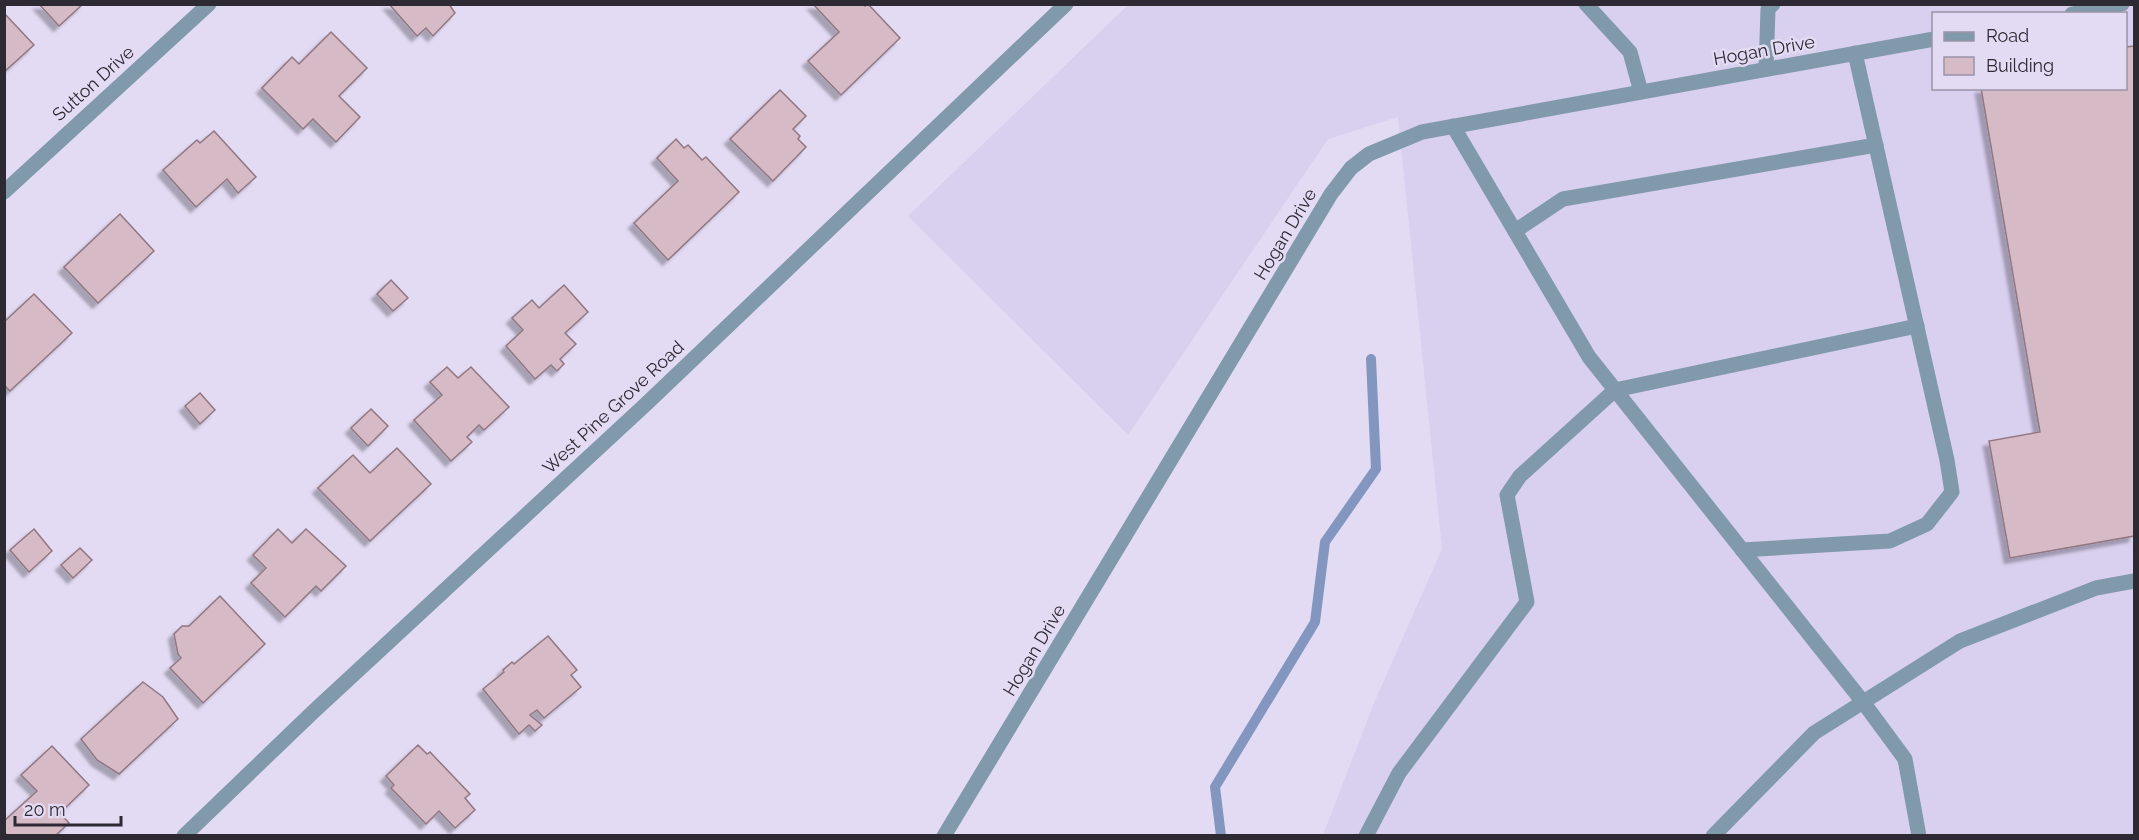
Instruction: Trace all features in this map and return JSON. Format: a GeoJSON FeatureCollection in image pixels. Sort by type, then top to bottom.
{"type":"FeatureCollection","features":[{"type":"Feature","properties":{"kind":"street","name":"Sutton Drive"},"geometry":{"type":"LineString","coordinates":[[4,192],[209,4]]}},
{"type":"Feature","properties":{"kind":"street","name":"West Pine Grove Road"},"geometry":{"type":"LineString","coordinates":[[184,836],[313,712],[645,405],[1066,4]]}},
{"type":"Feature","properties":{"kind":"street"},"geometry":{"type":"LineString","coordinates":[[1586,4],[1630,52],[1641,92]]}},
{"type":"Feature","properties":{"kind":"street"},"geometry":{"type":"LineString","coordinates":[[1766,69],[1768,9],[1773,4]]}},
{"type":"Feature","properties":{"kind":"street"},"geometry":{"type":"LineString","coordinates":[[2082,12],[2122,4]]}},
{"type":"Feature","properties":{"kind":"street","name":"Hogan Drive"},"geometry":{"type":"LineString","coordinates":[[944,836],[1331,194],[1351,168],[1369,154],[1422,132],[1932,39]]}},
{"type":"Feature","properties":{"kind":"street"},"geometry":{"type":"LineString","coordinates":[[1742,550],[1890,541],[1926,524],[1952,492],[1947,460],[1855,53]]}},
{"type":"Feature","properties":{"kind":"street"},"geometry":{"type":"LineString","coordinates":[[1454,126],[1589,357],[1863,702],[1905,759],[1919,836]]}},
{"type":"Feature","properties":{"kind":"street"},"geometry":{"type":"LineString","coordinates":[[1515,231],[1563,200],[1876,145]]}},
{"type":"Feature","properties":{"kind":"street"},"geometry":{"type":"LineString","coordinates":[[1366,836],[1399,773],[1527,602],[1507,495],[1520,476],[1615,390],[1917,326]]}},
{"type":"Feature","properties":{"kind":"street"},"geometry":{"type":"LineString","coordinates":[[1713,836],[1814,733],[1960,641],[2096,588],[2134,581]]}},
{"type":"Feature","properties":{"kind":"shaded area"},"geometry":{"type":"Polygon","coordinates":[[[1128,5],[2134,5],[2134,835],[1323,835],[1374,703],[1442,549],[1398,117],[1328,139],[1128,435],[908,216],[1128,5]]]}},
{"type":"Feature","properties":{"kind":"building"},"geometry":{"type":"Polygon","coordinates":[[[39,4],[83,4],[59,26],[39,4]]]}},
{"type":"Feature","properties":{"kind":"building"},"geometry":{"type":"Polygon","coordinates":[[[389,4],[449,4],[455,13],[433,36],[426,28],[417,36],[389,4]]]}},
{"type":"Feature","properties":{"kind":"building"},"geometry":{"type":"Polygon","coordinates":[[[813,4],[863,4],[865,6],[868,4],[900,38],[841,95],[808,61],[839,32],[813,4]]]}},
{"type":"Feature","properties":{"kind":"building"},"geometry":{"type":"Polygon","coordinates":[[[4,13],[34,45],[4,72],[4,13]]]}},
{"type":"Feature","properties":{"kind":"building"},"geometry":{"type":"Polygon","coordinates":[[[331,32],[367,68],[339,96],[360,117],[336,142],[313,119],[303,129],[262,88],[292,57],[299,64],[331,32]]]}},
{"type":"Feature","properties":{"kind":"building"},"geometry":{"type":"Polygon","coordinates":[[[2134,46],[2134,536],[2010,558],[1989,441],[2040,432],[1981,90],[2127,90],[2127,47],[2134,46]]]}},
{"type":"Feature","properties":{"kind":"building"},"geometry":{"type":"Polygon","coordinates":[[[780,90],[806,116],[793,129],[800,136],[798,139],[806,147],[773,181],[730,139],[780,90]]]}},
{"type":"Feature","properties":{"kind":"building"},"geometry":{"type":"Polygon","coordinates":[[[214,131],[256,177],[238,193],[227,179],[196,207],[163,170],[197,140],[200,143],[214,131]]]}},
{"type":"Feature","properties":{"kind":"building"},"geometry":{"type":"Polygon","coordinates":[[[676,139],[684,148],[688,145],[702,160],[706,157],[739,192],[668,260],[634,223],[678,181],[657,158],[676,139]]]}},
{"type":"Feature","properties":{"kind":"building"},"geometry":{"type":"Polygon","coordinates":[[[120,214],[154,251],[98,303],[64,267],[120,214]]]}},
{"type":"Feature","properties":{"kind":"building"},"geometry":{"type":"Polygon","coordinates":[[[391,280],[408,298],[393,311],[377,294],[391,280]]]}},
{"type":"Feature","properties":{"kind":"building"},"geometry":{"type":"Polygon","coordinates":[[[564,285],[588,312],[565,333],[576,344],[560,359],[564,364],[557,371],[551,365],[535,379],[506,346],[523,330],[512,318],[532,300],[539,308],[564,285]]]}},
{"type":"Feature","properties":{"kind":"building"},"geometry":{"type":"Polygon","coordinates":[[[34,294],[72,333],[10,391],[4,385],[4,322],[34,294]]]}},
{"type":"Feature","properties":{"kind":"building"},"geometry":{"type":"Polygon","coordinates":[[[447,367],[458,378],[471,367],[509,407],[484,430],[479,425],[467,437],[472,442],[451,461],[414,420],[442,395],[430,382],[447,367]]]}},
{"type":"Feature","properties":{"kind":"building"},"geometry":{"type":"Polygon","coordinates":[[[200,393],[215,410],[200,424],[185,406],[200,393]]]}},
{"type":"Feature","properties":{"kind":"building"},"geometry":{"type":"Polygon","coordinates":[[[371,409],[388,426],[368,446],[351,428],[371,409]]]}},
{"type":"Feature","properties":{"kind":"building"},"geometry":{"type":"Polygon","coordinates":[[[397,448],[431,484],[370,541],[318,488],[353,455],[370,473],[397,448]]]}},
{"type":"Feature","properties":{"kind":"building"},"geometry":{"type":"Polygon","coordinates":[[[34,529],[52,551],[29,572],[10,550],[34,529]]]}},
{"type":"Feature","properties":{"kind":"building"},"geometry":{"type":"Polygon","coordinates":[[[278,529],[292,543],[306,529],[346,566],[321,591],[316,586],[285,617],[251,583],[266,568],[253,555],[278,529]]]}},
{"type":"Feature","properties":{"kind":"building"},"geometry":{"type":"Polygon","coordinates":[[[80,548],[92,560],[73,578],[61,565],[80,548]]]}},
{"type":"Feature","properties":{"kind":"building"},"geometry":{"type":"Polygon","coordinates":[[[220,596],[265,644],[203,703],[170,668],[181,658],[174,634],[182,626],[189,626],[220,596]]]}},
{"type":"Feature","properties":{"kind":"building"},"geometry":{"type":"Polygon","coordinates":[[[548,636],[577,670],[571,675],[581,687],[544,718],[537,710],[530,715],[542,725],[535,731],[529,725],[519,734],[483,689],[504,672],[503,670],[512,662],[514,664],[548,636]]]}},
{"type":"Feature","properties":{"kind":"building"},"geometry":{"type":"Polygon","coordinates":[[[143,682],[163,697],[178,719],[119,774],[97,760],[81,739],[143,682]]]}},
{"type":"Feature","properties":{"kind":"building"},"geometry":{"type":"Polygon","coordinates":[[[418,745],[427,754],[430,752],[470,794],[465,798],[475,810],[455,828],[439,811],[426,824],[391,788],[394,785],[386,776],[418,745]]]}},
{"type":"Feature","properties":{"kind":"building"},"geometry":{"type":"Polygon","coordinates":[[[52,746],[89,785],[60,813],[69,823],[55,836],[8,836],[4,832],[4,821],[37,791],[21,775],[52,746]]]}},
{"type":"Feature","properties":{"kind":"waterway"},"geometry":{"type":"LineString","coordinates":[[1221,836],[1215,787],[1315,622],[1325,542],[1376,469],[1371,359]]}}]}
